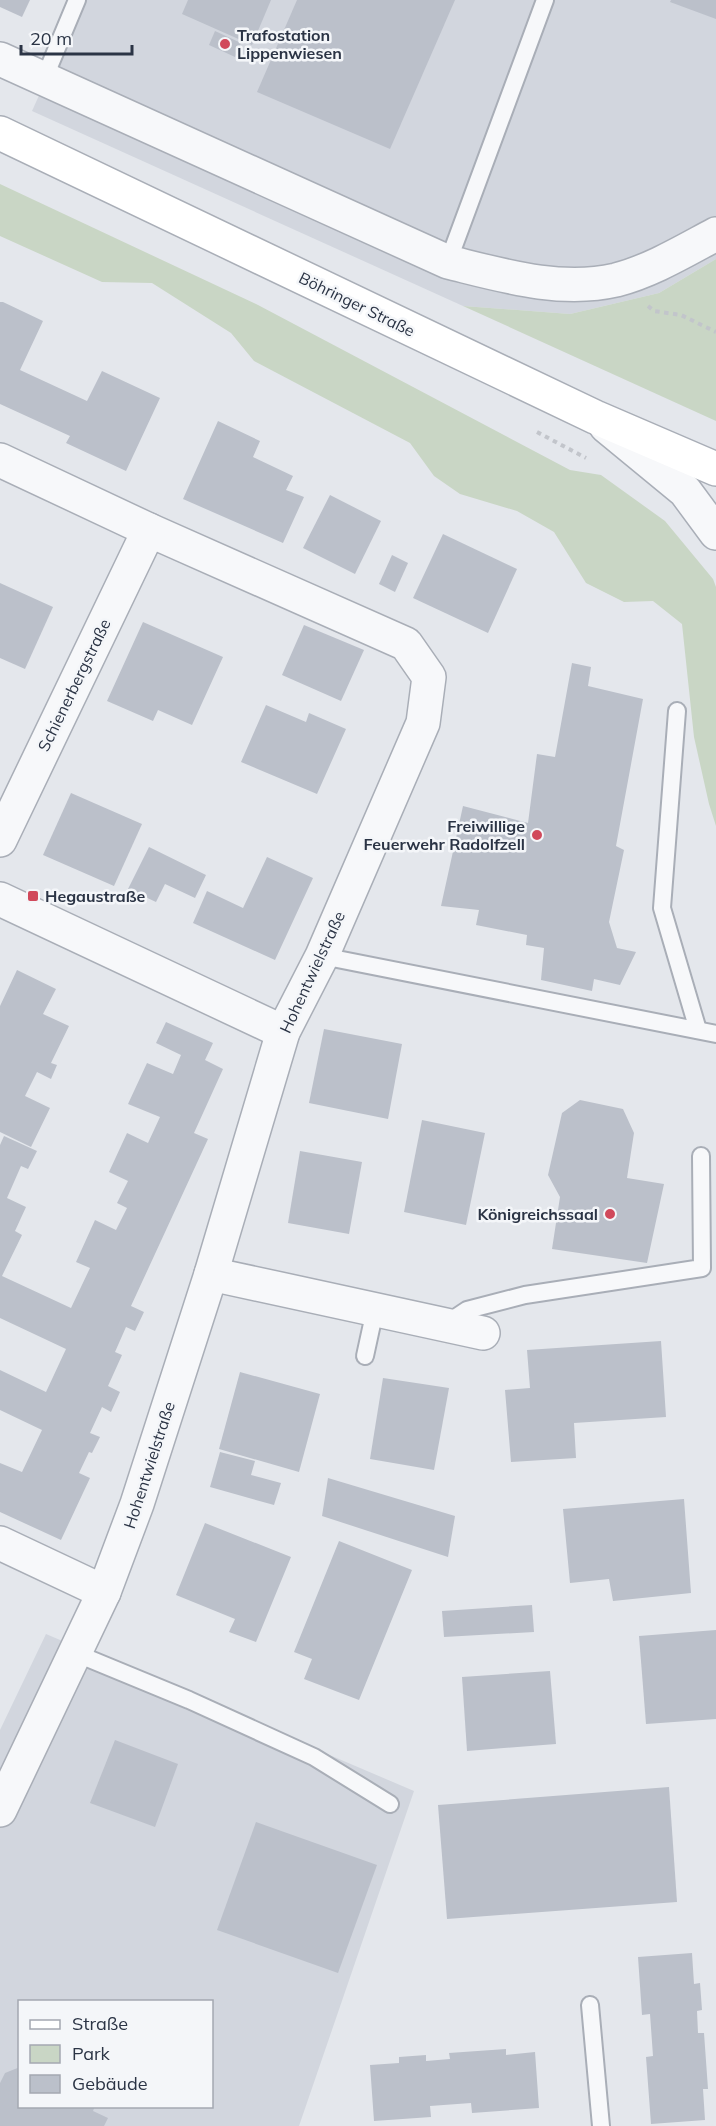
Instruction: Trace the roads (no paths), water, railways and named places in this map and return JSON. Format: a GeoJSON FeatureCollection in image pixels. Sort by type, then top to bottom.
{"type":"FeatureCollection","features":[{"type":"Feature","properties":{"kind":"main road","name":"Böhringer Straße"},"geometry":{"type":"LineString","coordinates":[[0,133],[595,417],[716,469]]}},
{"type":"Feature","properties":{"kind":"street"},"geometry":{"type":"LineString","coordinates":[[0,59],[447,262],[525,280],[588,284],[616,280],[654,267],[716,234]]}},
{"type":"Feature","properties":{"kind":"street"},"geometry":{"type":"LineString","coordinates":[[595,417],[685,492],[716,533]]}},
{"type":"Feature","properties":{"kind":"street"},"geometry":{"type":"LineString","coordinates":[[0,460],[148,530]]}},
{"type":"Feature","properties":{"kind":"street","name":"Hohentwielstraße"},"geometry":{"type":"LineString","coordinates":[[0,1810],[104,1592],[137,1504],[211,1274],[283,1032],[322,956],[423,723],[429,677],[406,644],[148,530]]}},
{"type":"Feature","properties":{"kind":"street","name":"Schienerbergstraße"},"geometry":{"type":"LineString","coordinates":[[0,840],[148,530]]}},
{"type":"Feature","properties":{"kind":"street"},"geometry":{"type":"LineString","coordinates":[[1,903],[283,1032]]}},
{"type":"Feature","properties":{"kind":"street"},"geometry":{"type":"LineString","coordinates":[[211,1274],[483,1333]]}},
{"type":"Feature","properties":{"kind":"street"},"geometry":{"type":"LineString","coordinates":[[0,1543],[104,1592]]}},
{"type":"Feature","properties":{"kind":"lane"},"geometry":{"type":"LineString","coordinates":[[44,79],[77,0]]}},
{"type":"Feature","properties":{"kind":"lane"},"geometry":{"type":"LineString","coordinates":[[447,262],[544,0]]}},
{"type":"Feature","properties":{"kind":"lane"},"geometry":{"type":"LineString","coordinates":[[677,711],[662,908],[698,1030]]}},
{"type":"Feature","properties":{"kind":"lane"},"geometry":{"type":"LineString","coordinates":[[322,956],[716,1034]]}},
{"type":"Feature","properties":{"kind":"lane"},"geometry":{"type":"LineString","coordinates":[[445,1325],[467,1310],[525,1295],[702,1268],[701,1156]]}},
{"type":"Feature","properties":{"kind":"lane"},"geometry":{"type":"LineString","coordinates":[[365,1356],[375,1310]]}},
{"type":"Feature","properties":{"kind":"lane"},"geometry":{"type":"LineString","coordinates":[[75,1653],[189,1700],[314,1757],[390,1804]]}},
{"type":"Feature","properties":{"kind":"lane"},"geometry":{"type":"LineString","coordinates":[[590,2005],[601,2126]]}},
{"type":"Feature","properties":{"kind":"place","name":"Trafostation Lippenwiesen"},"geometry":{"type":"Point","coordinates":[225,44]}},
{"type":"Feature","properties":{"kind":"place","name":"Freiwillige Feuerwehr Radolfzell"},"geometry":{"type":"Point","coordinates":[537,835]}},
{"type":"Feature","properties":{"kind":"place","name":"Hegaustraße"},"geometry":{"type":"Point","coordinates":[33,896]}},
{"type":"Feature","properties":{"kind":"place","name":"Königreichssaal"},"geometry":{"type":"Point","coordinates":[610,1214]}}]}
